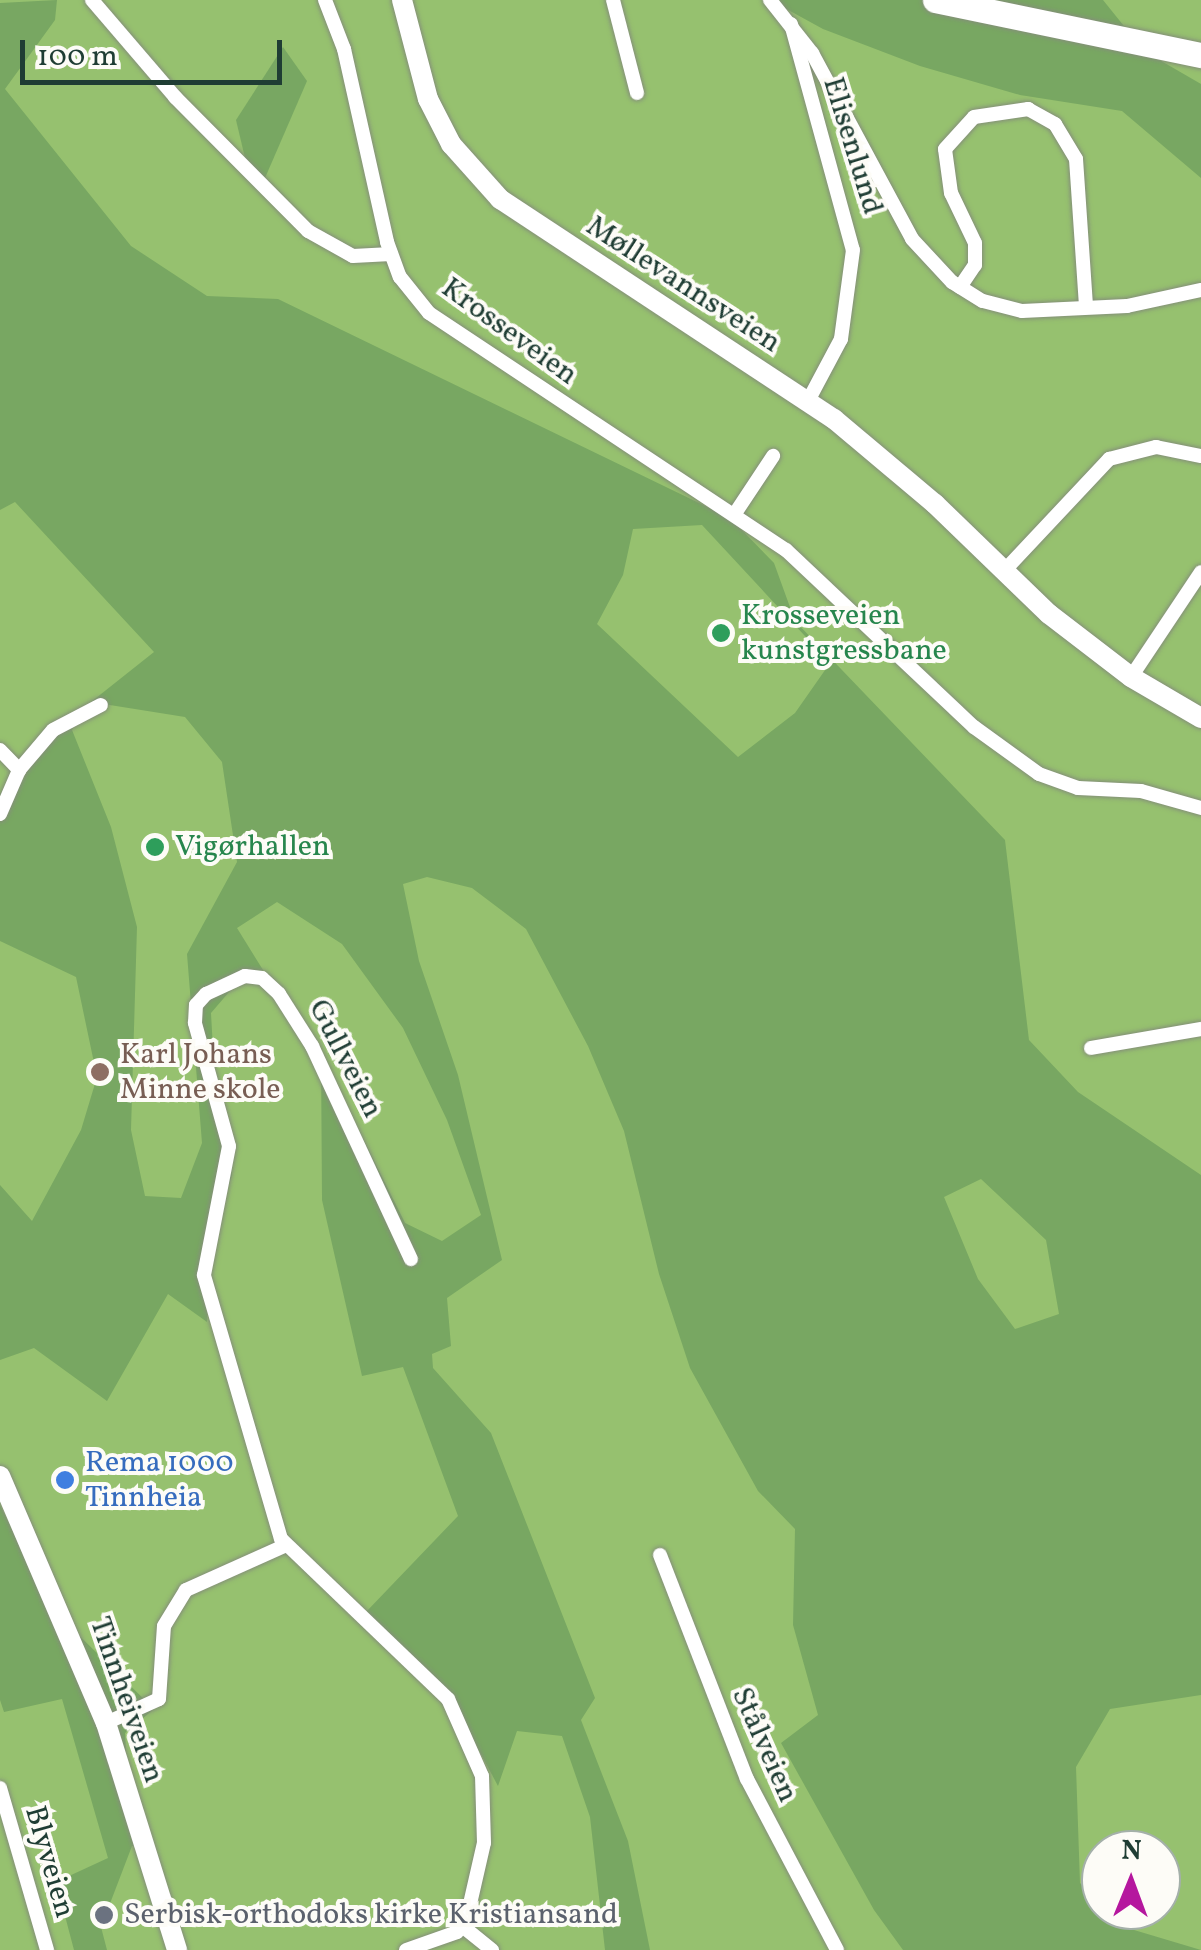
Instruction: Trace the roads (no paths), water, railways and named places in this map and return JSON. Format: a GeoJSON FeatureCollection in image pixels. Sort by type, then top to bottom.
{"type":"FeatureCollection","features":[{"type":"Feature","properties":{"kind":"highway"},"geometry":{"type":"LineString","coordinates":[[935,0],[1201,55]]}},
{"type":"Feature","properties":{"kind":"main road","name":"Møllevannsveien"},"geometry":{"type":"LineString","coordinates":[[402,0],[428,99],[451,144],[481,180],[540,229],[808,401],[876,450],[1004,571],[1130,677],[1201,718]]}},
{"type":"Feature","properties":{"kind":"main road","name":"Tinnheiveien"},"geometry":{"type":"LineString","coordinates":[[0,1476],[106,1723],[177,1950]]}},
{"type":"Feature","properties":{"kind":"street"},"geometry":{"type":"LineString","coordinates":[[92,0],[175,96],[308,231],[353,256],[391,254]]}},
{"type":"Feature","properties":{"kind":"street","name":"Krosseveien"},"geometry":{"type":"LineString","coordinates":[[325,0],[344,50],[391,254],[413,294],[466,342],[734,515],[813,573],[974,726],[1039,774],[1078,788],[1152,792],[1201,808]]}},
{"type":"Feature","properties":{"kind":"street"},"geometry":{"type":"LineString","coordinates":[[613,0],[637,93]]}},
{"type":"Feature","properties":{"kind":"street"},"geometry":{"type":"LineString","coordinates":[[770,0],[790,18],[912,238],[960,286],[1010,309],[1128,306],[1201,290]]}},
{"type":"Feature","properties":{"kind":"street","name":"Elisenlund"},"geometry":{"type":"LineString","coordinates":[[790,18],[798,68],[837,179],[853,250],[840,339],[808,401]]}},
{"type":"Feature","properties":{"kind":"street"},"geometry":{"type":"LineString","coordinates":[[960,286],[975,266],[975,243],[950,193],[945,149],[974,117],[1028,108],[1055,124],[1076,159],[1086,306]]}},
{"type":"Feature","properties":{"kind":"street"},"geometry":{"type":"LineString","coordinates":[[1004,571],[1109,459],[1156,447],[1201,456]]}},
{"type":"Feature","properties":{"kind":"street"},"geometry":{"type":"LineString","coordinates":[[734,515],[773,456]]}},
{"type":"Feature","properties":{"kind":"street"},"geometry":{"type":"LineString","coordinates":[[1130,677],[1201,572]]}},
{"type":"Feature","properties":{"kind":"street"},"geometry":{"type":"LineString","coordinates":[[0,814],[19,770],[53,730],[100,704]]}},
{"type":"Feature","properties":{"kind":"street"},"geometry":{"type":"LineString","coordinates":[[0,750],[19,770]]}},
{"type":"Feature","properties":{"kind":"street","name":"Gullveien"},"geometry":{"type":"LineString","coordinates":[[284,1546],[204,1275],[228,1158],[220,1100],[195,1024],[196,1005],[206,994],[245,976],[262,978],[279,994],[312,1046],[411,1259]]}},
{"type":"Feature","properties":{"kind":"street"},"geometry":{"type":"LineString","coordinates":[[1092,1048],[1201,1029]]}},
{"type":"Feature","properties":{"kind":"street"},"geometry":{"type":"LineString","coordinates":[[106,1723],[159,1698],[164,1626],[186,1590],[284,1546],[314,1567],[436,1687],[468,1733],[485,1816],[480,1868],[461,1925],[415,1949]]}},
{"type":"Feature","properties":{"kind":"street","name":"Stålveien"},"geometry":{"type":"LineString","coordinates":[[660,1555],[747,1779],[837,1950]]}},
{"type":"Feature","properties":{"kind":"street","name":"Blyveien"},"geometry":{"type":"LineString","coordinates":[[0,1788],[47,1950]]}},
{"type":"Feature","properties":{"kind":"street"},"geometry":{"type":"LineString","coordinates":[[461,1925],[492,1950]]}},
{"type":"Feature","properties":{"kind":"place","name":"Krosseveien kunstgressbane"},"geometry":{"type":"Point","coordinates":[721,633]}},
{"type":"Feature","properties":{"kind":"place","name":"Vigørhallen"},"geometry":{"type":"Point","coordinates":[155,847]}},
{"type":"Feature","properties":{"kind":"place","name":"Karl Johans Minne skole"},"geometry":{"type":"Point","coordinates":[100,1072]}},
{"type":"Feature","properties":{"kind":"place","name":"Rema 1000 Tinnheia"},"geometry":{"type":"Point","coordinates":[65,1480]}},
{"type":"Feature","properties":{"kind":"place","name":"Serbisk-orthodoks kirke Kristiansand"},"geometry":{"type":"Point","coordinates":[104,1915]}}]}
